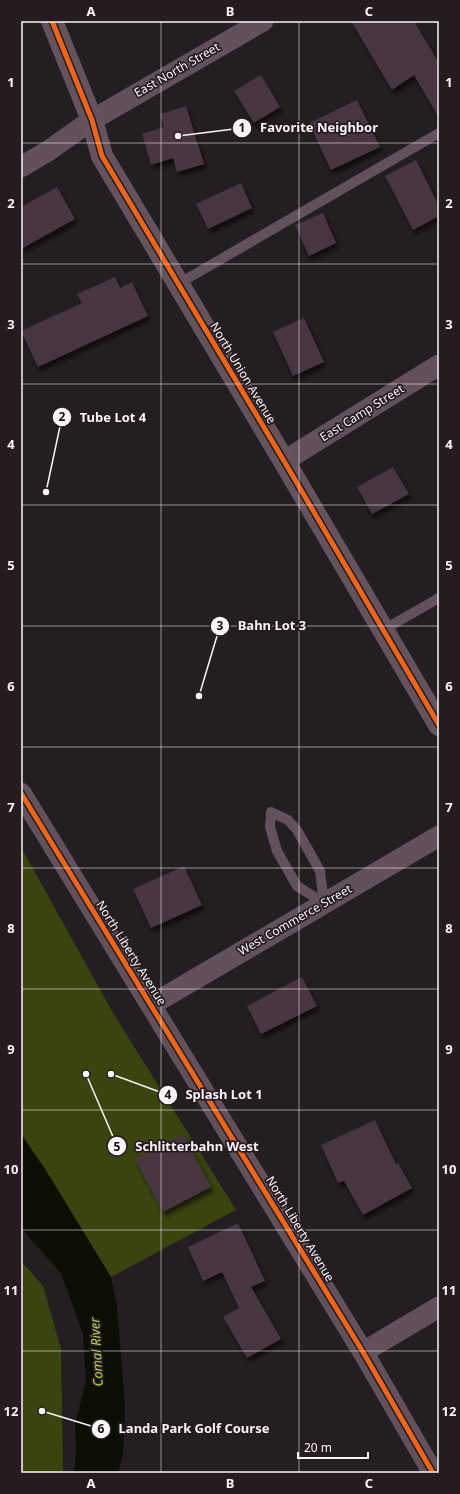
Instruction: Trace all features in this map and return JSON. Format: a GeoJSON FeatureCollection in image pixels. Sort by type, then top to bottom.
{"type":"FeatureCollection","features":[{"type":"Feature","properties":{"kind":"street","name":"North Union Avenue"},"geometry":{"type":"LineString","coordinates":[[52,21],[92,120],[102,156],[439,725]]}},
{"type":"Feature","properties":{"kind":"street","name":"East North Street"},"geometry":{"type":"LineString","coordinates":[[21,167],[48,151],[92,120],[263,21]]}},
{"type":"Feature","properties":{"kind":"street","name":"East Camp Street"},"geometry":{"type":"LineString","coordinates":[[284,461],[439,365]]}},
{"type":"Feature","properties":{"kind":"street","name":"North Liberty Avenue"},"geometry":{"type":"LineString","coordinates":[[21,793],[363,1352],[433,1473]]}},
{"type":"Feature","properties":{"kind":"street","name":"West Commerce Street"},"geometry":{"type":"LineString","coordinates":[[151,1005],[439,836]]}},
{"type":"Feature","properties":{"kind":"street"},"geometry":{"type":"LineString","coordinates":[[363,1352],[439,1308]]}},
{"type":"Feature","properties":{"kind":"lane"},"geometry":{"type":"LineString","coordinates":[[178,284],[439,133]]}},
{"type":"Feature","properties":{"kind":"lane"},"geometry":{"type":"LineString","coordinates":[[383,630],[439,598]]}},
{"type":"Feature","properties":{"kind":"lane"},"geometry":{"type":"LineString","coordinates":[[271,812],[288,820],[297,830],[320,871],[324,903],[298,886],[276,851],[270,827],[271,812]]}},
{"type":"Feature","properties":{"kind":"green space"},"geometry":{"type":"Polygon","coordinates":[[[21,847],[113,1013],[236,1210],[111,1277],[45,1169],[21,1134],[21,847]]]}},
{"type":"Feature","properties":{"kind":"green space"},"geometry":{"type":"Polygon","coordinates":[[[21,1261],[43,1286],[61,1349],[63,1473],[21,1473],[21,1261]]]}},
{"type":"Feature","properties":{"kind":"water","name":"Comal River"},"geometry":{"type":"Polygon","coordinates":[[[21,1134],[45,1169],[111,1277],[117,1306],[125,1406],[123,1453],[118,1473],[74,1473],[76,1449],[75,1425],[86,1380],[83,1334],[61,1273],[21,1228],[21,1134]]]}},
{"type":"Feature","properties":{"kind":"building"},"geometry":{"type":"Polygon","coordinates":[[[351,21],[414,21],[439,63],[439,118],[414,75],[392,90],[351,21]]]}},
{"type":"Feature","properties":{"kind":"building"},"geometry":{"type":"Polygon","coordinates":[[[261,75],[280,107],[254,123],[234,91],[261,75]]]}},
{"type":"Feature","properties":{"kind":"building"},"geometry":{"type":"Polygon","coordinates":[[[357,100],[380,147],[331,170],[309,123],[357,100]]]}},
{"type":"Feature","properties":{"kind":"building"},"geometry":{"type":"Polygon","coordinates":[[[186,106],[204,164],[177,172],[173,158],[151,165],[142,134],[164,127],[160,114],[186,106]]]}},
{"type":"Feature","properties":{"kind":"building"},"geometry":{"type":"Polygon","coordinates":[[[416,160],[439,206],[439,216],[413,230],[385,176],[416,160]]]}},
{"type":"Feature","properties":{"kind":"building"},"geometry":{"type":"Polygon","coordinates":[[[241,183],[252,208],[208,229],[196,204],[241,183]]]}},
{"type":"Feature","properties":{"kind":"building"},"geometry":{"type":"Polygon","coordinates":[[[57,187],[75,219],[21,249],[21,207],[57,187]]]}},
{"type":"Feature","properties":{"kind":"building"},"geometry":{"type":"Polygon","coordinates":[[[323,213],[336,243],[309,256],[295,225],[323,213]]]}},
{"type":"Feature","properties":{"kind":"building"},"geometry":{"type":"Polygon","coordinates":[[[115,277],[120,288],[132,282],[148,316],[38,367],[21,331],[82,303],[77,294],[115,277]]]}},
{"type":"Feature","properties":{"kind":"building"},"geometry":{"type":"Polygon","coordinates":[[[304,318],[324,362],[293,376],[273,332],[304,318]]]}},
{"type":"Feature","properties":{"kind":"building"},"geometry":{"type":"Polygon","coordinates":[[[393,467],[409,494],[372,514],[357,487],[393,467]]]}},
{"type":"Feature","properties":{"kind":"building"},"geometry":{"type":"Polygon","coordinates":[[[184,866],[202,905],[151,928],[133,889],[184,866]]]}},
{"type":"Feature","properties":{"kind":"building"},"geometry":{"type":"Polygon","coordinates":[[[302,977],[317,1006],[261,1034],[247,1006],[302,977]]]}},
{"type":"Feature","properties":{"kind":"building"},"geometry":{"type":"Polygon","coordinates":[[[375,1120],[396,1164],[398,1163],[412,1188],[363,1215],[344,1181],[338,1183],[321,1145],[375,1120]]]}},
{"type":"Feature","properties":{"kind":"building"},"geometry":{"type":"Polygon","coordinates":[[[183,1134],[211,1187],[163,1212],[135,1159],[183,1134]]]}},
{"type":"Feature","properties":{"kind":"building"},"geometry":{"type":"Polygon","coordinates":[[[238,1223],[265,1281],[251,1287],[281,1339],[247,1358],[223,1317],[239,1308],[222,1272],[203,1281],[188,1247],[238,1223]]]}},
{"type":"Feature","properties":{"kind":"cycle path"},"geometry":{"type":"LineString","coordinates":[[52,21],[92,120],[102,156],[439,725]]}},
{"type":"Feature","properties":{"kind":"cycle path"},"geometry":{"type":"LineString","coordinates":[[21,793],[363,1352],[433,1473]]}},
{"type":"Feature","properties":{"kind":"place","name":"Favorite Neighbor"},"geometry":{"type":"Point","coordinates":[178,136]}},
{"type":"Feature","properties":{"kind":"place","name":"Tube Lot 4"},"geometry":{"type":"Point","coordinates":[46,492]}},
{"type":"Feature","properties":{"kind":"place","name":"Bahn Lot 3"},"geometry":{"type":"Point","coordinates":[199,696]}},
{"type":"Feature","properties":{"kind":"place","name":"Schlitterbahn West"},"geometry":{"type":"Point","coordinates":[86,1074]}},
{"type":"Feature","properties":{"kind":"place","name":"Splash Lot 1"},"geometry":{"type":"Point","coordinates":[111,1074]}},
{"type":"Feature","properties":{"kind":"place","name":"Landa Park Golf Course"},"geometry":{"type":"Point","coordinates":[42,1411]}}]}
